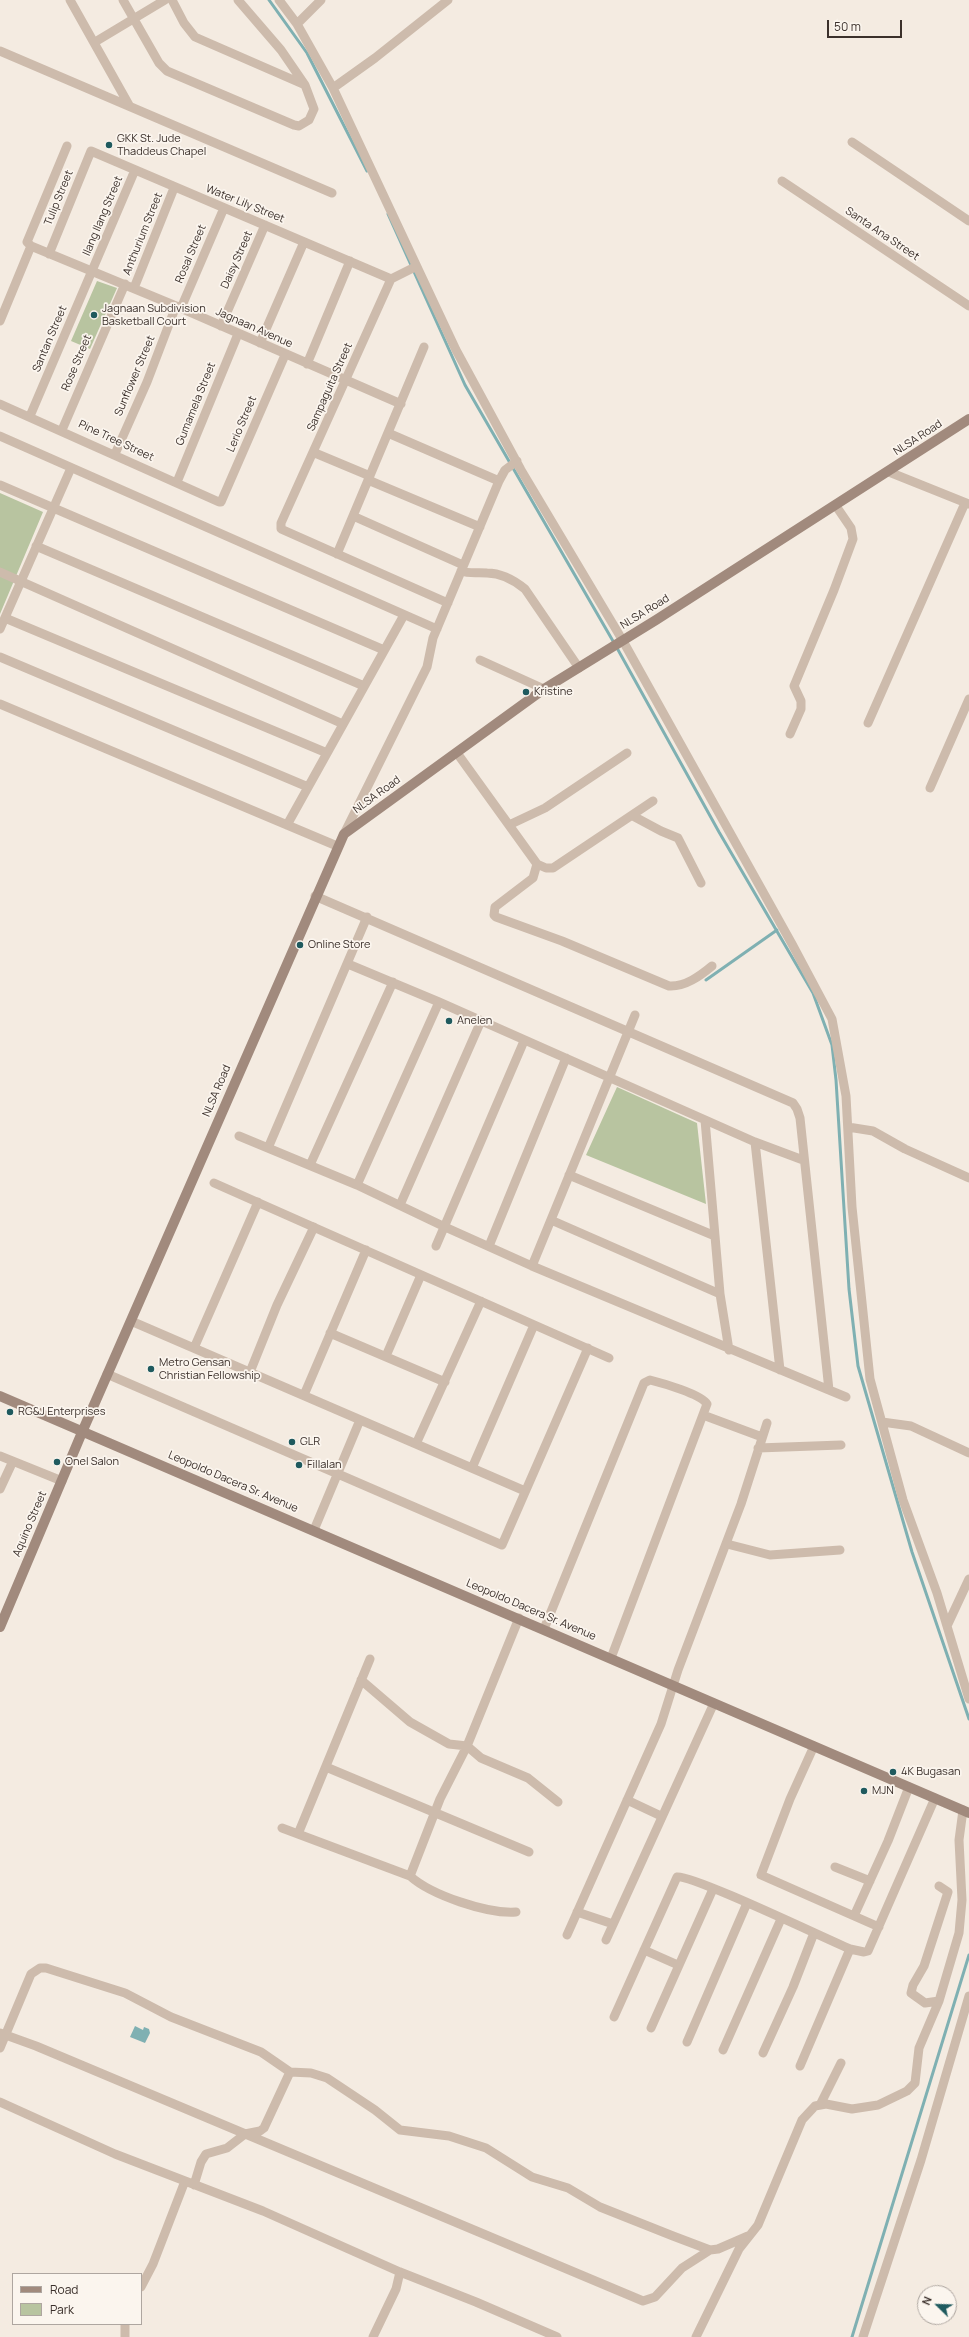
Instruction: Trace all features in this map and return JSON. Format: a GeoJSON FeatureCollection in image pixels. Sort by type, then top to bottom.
{"type":"FeatureCollection","features":[{"type":"Feature","properties":{"kind":"main road","name":"NLSA Road"},"geometry":{"type":"LineString","coordinates":[[83,1430],[315,896],[337,846],[344,834],[544,689],[618,644],[969,420]]}},
{"type":"Feature","properties":{"kind":"main road","name":"Leopoldo Dacera Sr. Avenue"},"geometry":{"type":"LineString","coordinates":[[0,1396],[83,1430],[966,1811]]}},
{"type":"Feature","properties":{"kind":"main road","name":"Aquino Street"},"geometry":{"type":"LineString","coordinates":[[0,1627],[83,1430]]}},
{"type":"Feature","properties":{"kind":"street"},"geometry":{"type":"LineString","coordinates":[[70,0],[95,42],[129,105]]}},
{"type":"Feature","properties":{"kind":"street"},"geometry":{"type":"LineString","coordinates":[[123,0],[167,71],[294,126],[304,124],[313,112],[312,101],[305,85],[281,50],[238,0]]}},
{"type":"Feature","properties":{"kind":"street"},"geometry":{"type":"LineString","coordinates":[[95,42],[165,0]]}},
{"type":"Feature","properties":{"kind":"street"},"geometry":{"type":"LineString","coordinates":[[172,0],[184,23],[195,37],[305,85]]}},
{"type":"Feature","properties":{"kind":"street"},"geometry":{"type":"LineString","coordinates":[[279,0],[297,24],[333,88],[415,267],[511,465],[618,644],[792,944],[832,1019],[842,1068],[848,1128],[852,1207],[865,1348],[870,1380],[910,1520],[947,1626],[969,1699]]}},
{"type":"Feature","properties":{"kind":"street"},"geometry":{"type":"LineString","coordinates":[[297,24],[321,0]]}},
{"type":"Feature","properties":{"kind":"street"},"geometry":{"type":"LineString","coordinates":[[333,88],[448,0]]}},
{"type":"Feature","properties":{"kind":"street"},"geometry":{"type":"LineString","coordinates":[[0,51],[129,105],[230,151],[332,193]]}},
{"type":"Feature","properties":{"kind":"street"},"geometry":{"type":"LineString","coordinates":[[852,142],[969,221]]}},
{"type":"Feature","properties":{"kind":"street"},"geometry":{"type":"LineString","coordinates":[[0,321],[31,246],[27,242],[67,146]]}},
{"type":"Feature","properties":{"kind":"street","name":"Water Lily Street"},"geometry":{"type":"LineString","coordinates":[[91,151],[174,188],[391,279]]}},
{"type":"Feature","properties":{"kind":"street","name":"Tulip Street"},"geometry":{"type":"LineString","coordinates":[[49,254],[91,151]]}},
{"type":"Feature","properties":{"kind":"street","name":"Ilang Ilang Street"},"geometry":{"type":"LineString","coordinates":[[93,271],[135,170]]}},
{"type":"Feature","properties":{"kind":"street","name":"Santa Ana Street"},"geometry":{"type":"LineString","coordinates":[[782,181],[969,306]]}},
{"type":"Feature","properties":{"kind":"street","name":"Anthurium Street"},"geometry":{"type":"LineString","coordinates":[[134,288],[174,188]]}},
{"type":"Feature","properties":{"kind":"street","name":"Rosal Street"},"geometry":{"type":"LineString","coordinates":[[179,307],[224,208]]}},
{"type":"Feature","properties":{"kind":"street","name":"Daisy Street"},"geometry":{"type":"LineString","coordinates":[[221,326],[265,225]]}},
{"type":"Feature","properties":{"kind":"street"},"geometry":{"type":"LineString","coordinates":[[260,343],[304,242]]}},
{"type":"Feature","properties":{"kind":"street","name":"Jagnaan Avenue"},"geometry":{"type":"LineString","coordinates":[[31,246],[179,307],[285,355],[401,404]]}},
{"type":"Feature","properties":{"kind":"street"},"geometry":{"type":"LineString","coordinates":[[307,364],[350,261]]}},
{"type":"Feature","properties":{"kind":"street"},"geometry":{"type":"LineString","coordinates":[[391,279],[415,267]]}},
{"type":"Feature","properties":{"kind":"street","name":"Santan Street"},"geometry":{"type":"LineString","coordinates":[[30,416],[93,271]]}},
{"type":"Feature","properties":{"kind":"street","name":"Sampaguita Street"},"geometry":{"type":"LineString","coordinates":[[337,554],[281,529],[281,523],[391,279]]}},
{"type":"Feature","properties":{"kind":"street","name":"Rose Street"},"geometry":{"type":"LineString","coordinates":[[62,430],[125,284]]}},
{"type":"Feature","properties":{"kind":"street","name":"Sunflower Street"},"geometry":{"type":"LineString","coordinates":[[115,454],[179,307]]}},
{"type":"Feature","properties":{"kind":"street","name":"Gumamela Street"},"geometry":{"type":"LineString","coordinates":[[177,482],[238,334]]}},
{"type":"Feature","properties":{"kind":"street"},"geometry":{"type":"LineString","coordinates":[[424,347],[337,554],[448,603]]}},
{"type":"Feature","properties":{"kind":"street","name":"Lerio Street"},"geometry":{"type":"LineString","coordinates":[[222,502],[285,355]]}},
{"type":"Feature","properties":{"kind":"street","name":"Pine Tree Street"},"geometry":{"type":"LineString","coordinates":[[0,404],[62,430],[216,501],[222,502]]}},
{"type":"Feature","properties":{"kind":"street"},"geometry":{"type":"LineString","coordinates":[[388,433],[499,481]]}},
{"type":"Feature","properties":{"kind":"street"},"geometry":{"type":"LineString","coordinates":[[0,436],[437,629]]}},
{"type":"Feature","properties":{"kind":"street"},"geometry":{"type":"LineString","coordinates":[[314,452],[480,527]]}},
{"type":"Feature","properties":{"kind":"street"},"geometry":{"type":"LineString","coordinates":[[344,834],[427,667],[431,644],[462,568],[499,481],[511,465]]}},
{"type":"Feature","properties":{"kind":"street"},"geometry":{"type":"LineString","coordinates":[[0,629],[71,468]]}},
{"type":"Feature","properties":{"kind":"street"},"geometry":{"type":"LineString","coordinates":[[868,723],[967,503],[889,472]]}},
{"type":"Feature","properties":{"kind":"street"},"geometry":{"type":"LineString","coordinates":[[0,485],[384,650]]}},
{"type":"Feature","properties":{"kind":"street"},"geometry":{"type":"LineString","coordinates":[[790,734],[801,709],[801,701],[794,686],[834,590],[853,539],[851,528],[836,506]]}},
{"type":"Feature","properties":{"kind":"street"},"geometry":{"type":"LineString","coordinates":[[353,516],[462,568],[470,574],[486,572],[500,574],[515,581],[525,589],[579,668]]}},
{"type":"Feature","properties":{"kind":"street"},"geometry":{"type":"LineString","coordinates":[[36,546],[364,686]]}},
{"type":"Feature","properties":{"kind":"street"},"geometry":{"type":"LineString","coordinates":[[0,572],[343,724]]}},
{"type":"Feature","properties":{"kind":"street"},"geometry":{"type":"LineString","coordinates":[[287,825],[404,615]]}},
{"type":"Feature","properties":{"kind":"street"},"geometry":{"type":"LineString","coordinates":[[5,618],[327,753]]}},
{"type":"Feature","properties":{"kind":"street"},"geometry":{"type":"LineString","coordinates":[[0,657],[308,787]]}},
{"type":"Feature","properties":{"kind":"street"},"geometry":{"type":"LineString","coordinates":[[480,660],[544,689]]}},
{"type":"Feature","properties":{"kind":"street"},"geometry":{"type":"LineString","coordinates":[[930,788],[969,699]]}},
{"type":"Feature","properties":{"kind":"street"},"geometry":{"type":"LineString","coordinates":[[0,704],[337,846]]}},
{"type":"Feature","properties":{"kind":"street"},"geometry":{"type":"LineString","coordinates":[[457,753],[537,864],[546,868],[553,868],[653,802]]}},
{"type":"Feature","properties":{"kind":"street"},"geometry":{"type":"LineString","coordinates":[[509,825],[539,811],[627,753]]}},
{"type":"Feature","properties":{"kind":"street"},"geometry":{"type":"LineString","coordinates":[[633,816],[678,838],[701,883]]}},
{"type":"Feature","properties":{"kind":"street"},"geometry":{"type":"LineString","coordinates":[[537,864],[533,878],[496,907],[494,915],[496,917],[562,941],[669,986],[680,984],[699,977],[712,966]]}},
{"type":"Feature","properties":{"kind":"street"},"geometry":{"type":"LineString","coordinates":[[315,896],[793,1103],[798,1108],[800,1118],[803,1160],[829,1390]]}},
{"type":"Feature","properties":{"kind":"street"},"geometry":{"type":"LineString","coordinates":[[268,1148],[367,918]]}},
{"type":"Feature","properties":{"kind":"street"},"geometry":{"type":"LineString","coordinates":[[348,964],[439,1002],[524,1041],[610,1077],[755,1142],[803,1160]]}},
{"type":"Feature","properties":{"kind":"street"},"geometry":{"type":"LineString","coordinates":[[310,1165],[393,982]]}},
{"type":"Feature","properties":{"kind":"street"},"geometry":{"type":"LineString","coordinates":[[357,1185],[439,1002]]}},
{"type":"Feature","properties":{"kind":"street"},"geometry":{"type":"LineString","coordinates":[[532,1266],[636,1015]]}},
{"type":"Feature","properties":{"kind":"street"},"geometry":{"type":"LineString","coordinates":[[400,1205],[481,1021]]}},
{"type":"Feature","properties":{"kind":"street"},"geometry":{"type":"LineString","coordinates":[[436,1246],[524,1041]]}},
{"type":"Feature","properties":{"kind":"street"},"geometry":{"type":"LineString","coordinates":[[489,1246],[566,1058]]}},
{"type":"Feature","properties":{"kind":"street"},"geometry":{"type":"LineString","coordinates":[[705,1120],[720,1294],[729,1350]]}},
{"type":"Feature","properties":{"kind":"street"},"geometry":{"type":"LineString","coordinates":[[848,1128],[872,1131],[906,1149],[969,1178]]}},
{"type":"Feature","properties":{"kind":"street"},"geometry":{"type":"LineString","coordinates":[[239,1136],[357,1185],[532,1266],[846,1398]]}},
{"type":"Feature","properties":{"kind":"street"},"geometry":{"type":"LineString","coordinates":[[755,1142],[780,1370]]}},
{"type":"Feature","properties":{"kind":"street"},"geometry":{"type":"LineString","coordinates":[[569,1175],[715,1236]]}},
{"type":"Feature","properties":{"kind":"street"},"geometry":{"type":"LineString","coordinates":[[214,1183],[609,1358]]}},
{"type":"Feature","properties":{"kind":"street"},"geometry":{"type":"LineString","coordinates":[[194,1348],[258,1202]]}},
{"type":"Feature","properties":{"kind":"street"},"geometry":{"type":"LineString","coordinates":[[551,1220],[720,1294]]}},
{"type":"Feature","properties":{"kind":"street"},"geometry":{"type":"LineString","coordinates":[[250,1372],[277,1305],[314,1227]]}},
{"type":"Feature","properties":{"kind":"street"},"geometry":{"type":"LineString","coordinates":[[304,1396],[366,1250]]}},
{"type":"Feature","properties":{"kind":"street"},"geometry":{"type":"LineString","coordinates":[[386,1356],[421,1275]]}},
{"type":"Feature","properties":{"kind":"street"},"geometry":{"type":"LineString","coordinates":[[416,1444],[481,1301]]}},
{"type":"Feature","properties":{"kind":"street"},"geometry":{"type":"LineString","coordinates":[[130,1320],[526,1491]]}},
{"type":"Feature","properties":{"kind":"street"},"geometry":{"type":"LineString","coordinates":[[472,1468],[534,1325]]}},
{"type":"Feature","properties":{"kind":"street"},"geometry":{"type":"LineString","coordinates":[[330,1333],[445,1382]]}},
{"type":"Feature","properties":{"kind":"street"},"geometry":{"type":"LineString","coordinates":[[107,1374],[502,1545],[588,1348]]}},
{"type":"Feature","properties":{"kind":"street"},"geometry":{"type":"LineString","coordinates":[[544,1629],[644,1383],[650,1380],[654,1381],[704,1400],[707,1404],[703,1415],[610,1658]]}},
{"type":"Feature","properties":{"kind":"street"},"geometry":{"type":"LineString","coordinates":[[703,1415],[762,1437]]}},
{"type":"Feature","properties":{"kind":"street"},"geometry":{"type":"LineString","coordinates":[[314,1530],[360,1420]]}},
{"type":"Feature","properties":{"kind":"street"},"geometry":{"type":"LineString","coordinates":[[882,1422],[911,1426],[969,1453]]}},
{"type":"Feature","properties":{"kind":"street"},"geometry":{"type":"LineString","coordinates":[[567,1935],[661,1724],[674,1685],[727,1544],[767,1423]]}},
{"type":"Feature","properties":{"kind":"street"},"geometry":{"type":"LineString","coordinates":[[758,1448],[841,1445]]}},
{"type":"Feature","properties":{"kind":"street"},"geometry":{"type":"LineString","coordinates":[[0,1456],[62,1481]]}},
{"type":"Feature","properties":{"kind":"street"},"geometry":{"type":"LineString","coordinates":[[0,1489],[13,1461]]}},
{"type":"Feature","properties":{"kind":"street"},"geometry":{"type":"LineString","coordinates":[[727,1544],[770,1555],[840,1550]]}},
{"type":"Feature","properties":{"kind":"street"},"geometry":{"type":"LineString","coordinates":[[947,1626],[969,1579]]}},
{"type":"Feature","properties":{"kind":"street"},"geometry":{"type":"LineString","coordinates":[[410,1876],[435,1811],[467,1746],[519,1618]]}},
{"type":"Feature","properties":{"kind":"street"},"geometry":{"type":"LineString","coordinates":[[298,1834],[370,1659]]}},
{"type":"Feature","properties":{"kind":"street"},"geometry":{"type":"LineString","coordinates":[[361,1680],[410,1722],[448,1744],[467,1746],[481,1758],[528,1778],[558,1802]]}},
{"type":"Feature","properties":{"kind":"street"},"geometry":{"type":"LineString","coordinates":[[606,1940],[661,1816],[714,1703]]}},
{"type":"Feature","properties":{"kind":"street"},"geometry":{"type":"LineString","coordinates":[[814,1746],[790,1799],[761,1875],[879,1927]]}},
{"type":"Feature","properties":{"kind":"street"},"geometry":{"type":"LineString","coordinates":[[326,1767],[435,1811],[529,1852]]}},
{"type":"Feature","properties":{"kind":"street"},"geometry":{"type":"LineString","coordinates":[[854,1916],[909,1786]]}},
{"type":"Feature","properties":{"kind":"street"},"geometry":{"type":"LineString","coordinates":[[614,2016],[675,1879],[684,1877],[747,1903],[850,1949],[864,1952],[868,1951],[935,1798]]}},
{"type":"Feature","properties":{"kind":"street"},"geometry":{"type":"LineString","coordinates":[[627,1800],[661,1816]]}},
{"type":"Feature","properties":{"kind":"street"},"geometry":{"type":"LineString","coordinates":[[696,2337],[739,2249],[758,2225],[802,2120],[812,2109],[826,2104],[852,2109],[863,2109],[878,2105],[914,2085],[919,2048],[939,2001],[959,1933],[962,1900],[959,1840],[966,1811]]}},
{"type":"Feature","properties":{"kind":"street"},"geometry":{"type":"LineString","coordinates":[[282,1828],[410,1876],[428,1889],[476,1907],[501,1913],[516,1912]]}},
{"type":"Feature","properties":{"kind":"street"},"geometry":{"type":"LineString","coordinates":[[835,1867],[870,1881]]}},
{"type":"Feature","properties":{"kind":"street"},"geometry":{"type":"LineString","coordinates":[[939,1886],[948,1892],[924,1966],[913,1985],[911,1993],[925,2003],[939,2001]]}},
{"type":"Feature","properties":{"kind":"street"},"geometry":{"type":"LineString","coordinates":[[651,2028],[713,1889]]}},
{"type":"Feature","properties":{"kind":"street"},"geometry":{"type":"LineString","coordinates":[[687,2042],[747,1903]]}},
{"type":"Feature","properties":{"kind":"street"},"geometry":{"type":"LineString","coordinates":[[577,1912],[613,1924]]}},
{"type":"Feature","properties":{"kind":"street"},"geometry":{"type":"LineString","coordinates":[[723,2050],[781,1919]]}},
{"type":"Feature","properties":{"kind":"street"},"geometry":{"type":"LineString","coordinates":[[763,2053],[814,1934]]}},
{"type":"Feature","properties":{"kind":"street"},"geometry":{"type":"LineString","coordinates":[[800,2066],[850,1949]]}},
{"type":"Feature","properties":{"kind":"street"},"geometry":{"type":"LineString","coordinates":[[644,1950],[678,1965]]}},
{"type":"Feature","properties":{"kind":"street"},"geometry":{"type":"LineString","coordinates":[[0,2048],[3,2034],[31,1974],[40,1968],[46,1968],[125,1993],[172,2017],[261,2052],[290,2072],[311,2073],[326,2078],[375,2110],[400,2130],[449,2136],[486,2148],[532,2177],[568,2188],[600,2207],[710,2250]]}},
{"type":"Feature","properties":{"kind":"street"},"geometry":{"type":"LineString","coordinates":[[863,2337],[921,2160],[969,1996]]}},
{"type":"Feature","properties":{"kind":"street"},"geometry":{"type":"LineString","coordinates":[[3,2034],[644,2301],[655,2297],[682,2268],[710,2250],[718,2249],[748,2236]]}},
{"type":"Feature","properties":{"kind":"street"},"geometry":{"type":"LineString","coordinates":[[820,2106],[841,2063]]}},
{"type":"Feature","properties":{"kind":"street"},"geometry":{"type":"LineString","coordinates":[[194,2185],[201,2162],[206,2154],[227,2148],[245,2134],[264,2128],[290,2072]]}},
{"type":"Feature","properties":{"kind":"street"},"geometry":{"type":"LineString","coordinates":[[0,2102],[94,2145],[263,2211],[400,2272],[557,2337]]}},
{"type":"Feature","properties":{"kind":"street"},"geometry":{"type":"LineString","coordinates":[[142,2285],[153,2264],[185,2181]]}},
{"type":"Feature","properties":{"kind":"street"},"geometry":{"type":"LineString","coordinates":[[373,2337],[396,2289],[400,2272]]}},
{"type":"Feature","properties":{"kind":"street"},"geometry":{"type":"LineString","coordinates":[[125,2325],[125,2337]]}},
{"type":"Feature","properties":{"kind":"street"},"geometry":{"type":"LineString","coordinates":[[533,2337],[537,2328]]}},
{"type":"Feature","properties":{"kind":"green space","name":"Jagnaan Subdivision Basketball Court"},"geometry":{"type":"Polygon","coordinates":[[[97,281],[117,288],[90,349],[71,341],[97,281]]]}},
{"type":"Feature","properties":{"kind":"green space"},"geometry":{"type":"Polygon","coordinates":[[[0,493],[43,512],[0,614],[0,493]]]}},
{"type":"Feature","properties":{"kind":"green space"},"geometry":{"type":"Polygon","coordinates":[[[617,1087],[697,1123],[706,1204],[586,1155],[617,1087]]]}},
{"type":"Feature","properties":{"kind":"water"},"geometry":{"type":"Polygon","coordinates":[[[135,2026],[143,2030],[144,2027],[149,2029],[150,2033],[145,2043],[130,2037],[135,2026]]]}},
{"type":"Feature","properties":{"kind":"waterway"},"geometry":{"type":"LineString","coordinates":[[269,0],[307,53],[367,171]]}},
{"type":"Feature","properties":{"kind":"waterway"},"geometry":{"type":"LineString","coordinates":[[388,214],[465,385],[617,648],[719,832],[813,993],[832,1045],[836,1080],[849,1289],[858,1366],[912,1552],[969,1719]]}},
{"type":"Feature","properties":{"kind":"waterway"},"geometry":{"type":"LineString","coordinates":[[706,980],[777,930]]}},
{"type":"Feature","properties":{"kind":"waterway"},"geometry":{"type":"LineString","coordinates":[[852,2337],[969,1955]]}},
{"type":"Feature","properties":{"kind":"place","name":"GKK St. Jude Thaddeus Chapel"},"geometry":{"type":"Point","coordinates":[109,145]}},
{"type":"Feature","properties":{"kind":"place","name":"Jagnaan Subdivision Basketball Court"},"geometry":{"type":"Point","coordinates":[94,315]}},
{"type":"Feature","properties":{"kind":"place","name":"Kristine"},"geometry":{"type":"Point","coordinates":[526,692]}},
{"type":"Feature","properties":{"kind":"place","name":"Online Store"},"geometry":{"type":"Point","coordinates":[300,945]}},
{"type":"Feature","properties":{"kind":"place","name":"Anelen"},"geometry":{"type":"Point","coordinates":[449,1021]}},
{"type":"Feature","properties":{"kind":"place","name":"Metro Gensan Christian Fellowship"},"geometry":{"type":"Point","coordinates":[151,1369]}},
{"type":"Feature","properties":{"kind":"place","name":"RG&J Enterprises"},"geometry":{"type":"Point","coordinates":[10,1412]}},
{"type":"Feature","properties":{"kind":"place","name":"GLR"},"geometry":{"type":"Point","coordinates":[292,1442]}},
{"type":"Feature","properties":{"kind":"place","name":"Onel Salon"},"geometry":{"type":"Point","coordinates":[57,1462]}},
{"type":"Feature","properties":{"kind":"place","name":"Fillalan"},"geometry":{"type":"Point","coordinates":[299,1465]}},
{"type":"Feature","properties":{"kind":"place","name":"4K Bugasan"},"geometry":{"type":"Point","coordinates":[893,1772]}},
{"type":"Feature","properties":{"kind":"place","name":"MJN"},"geometry":{"type":"Point","coordinates":[864,1791]}}]}
